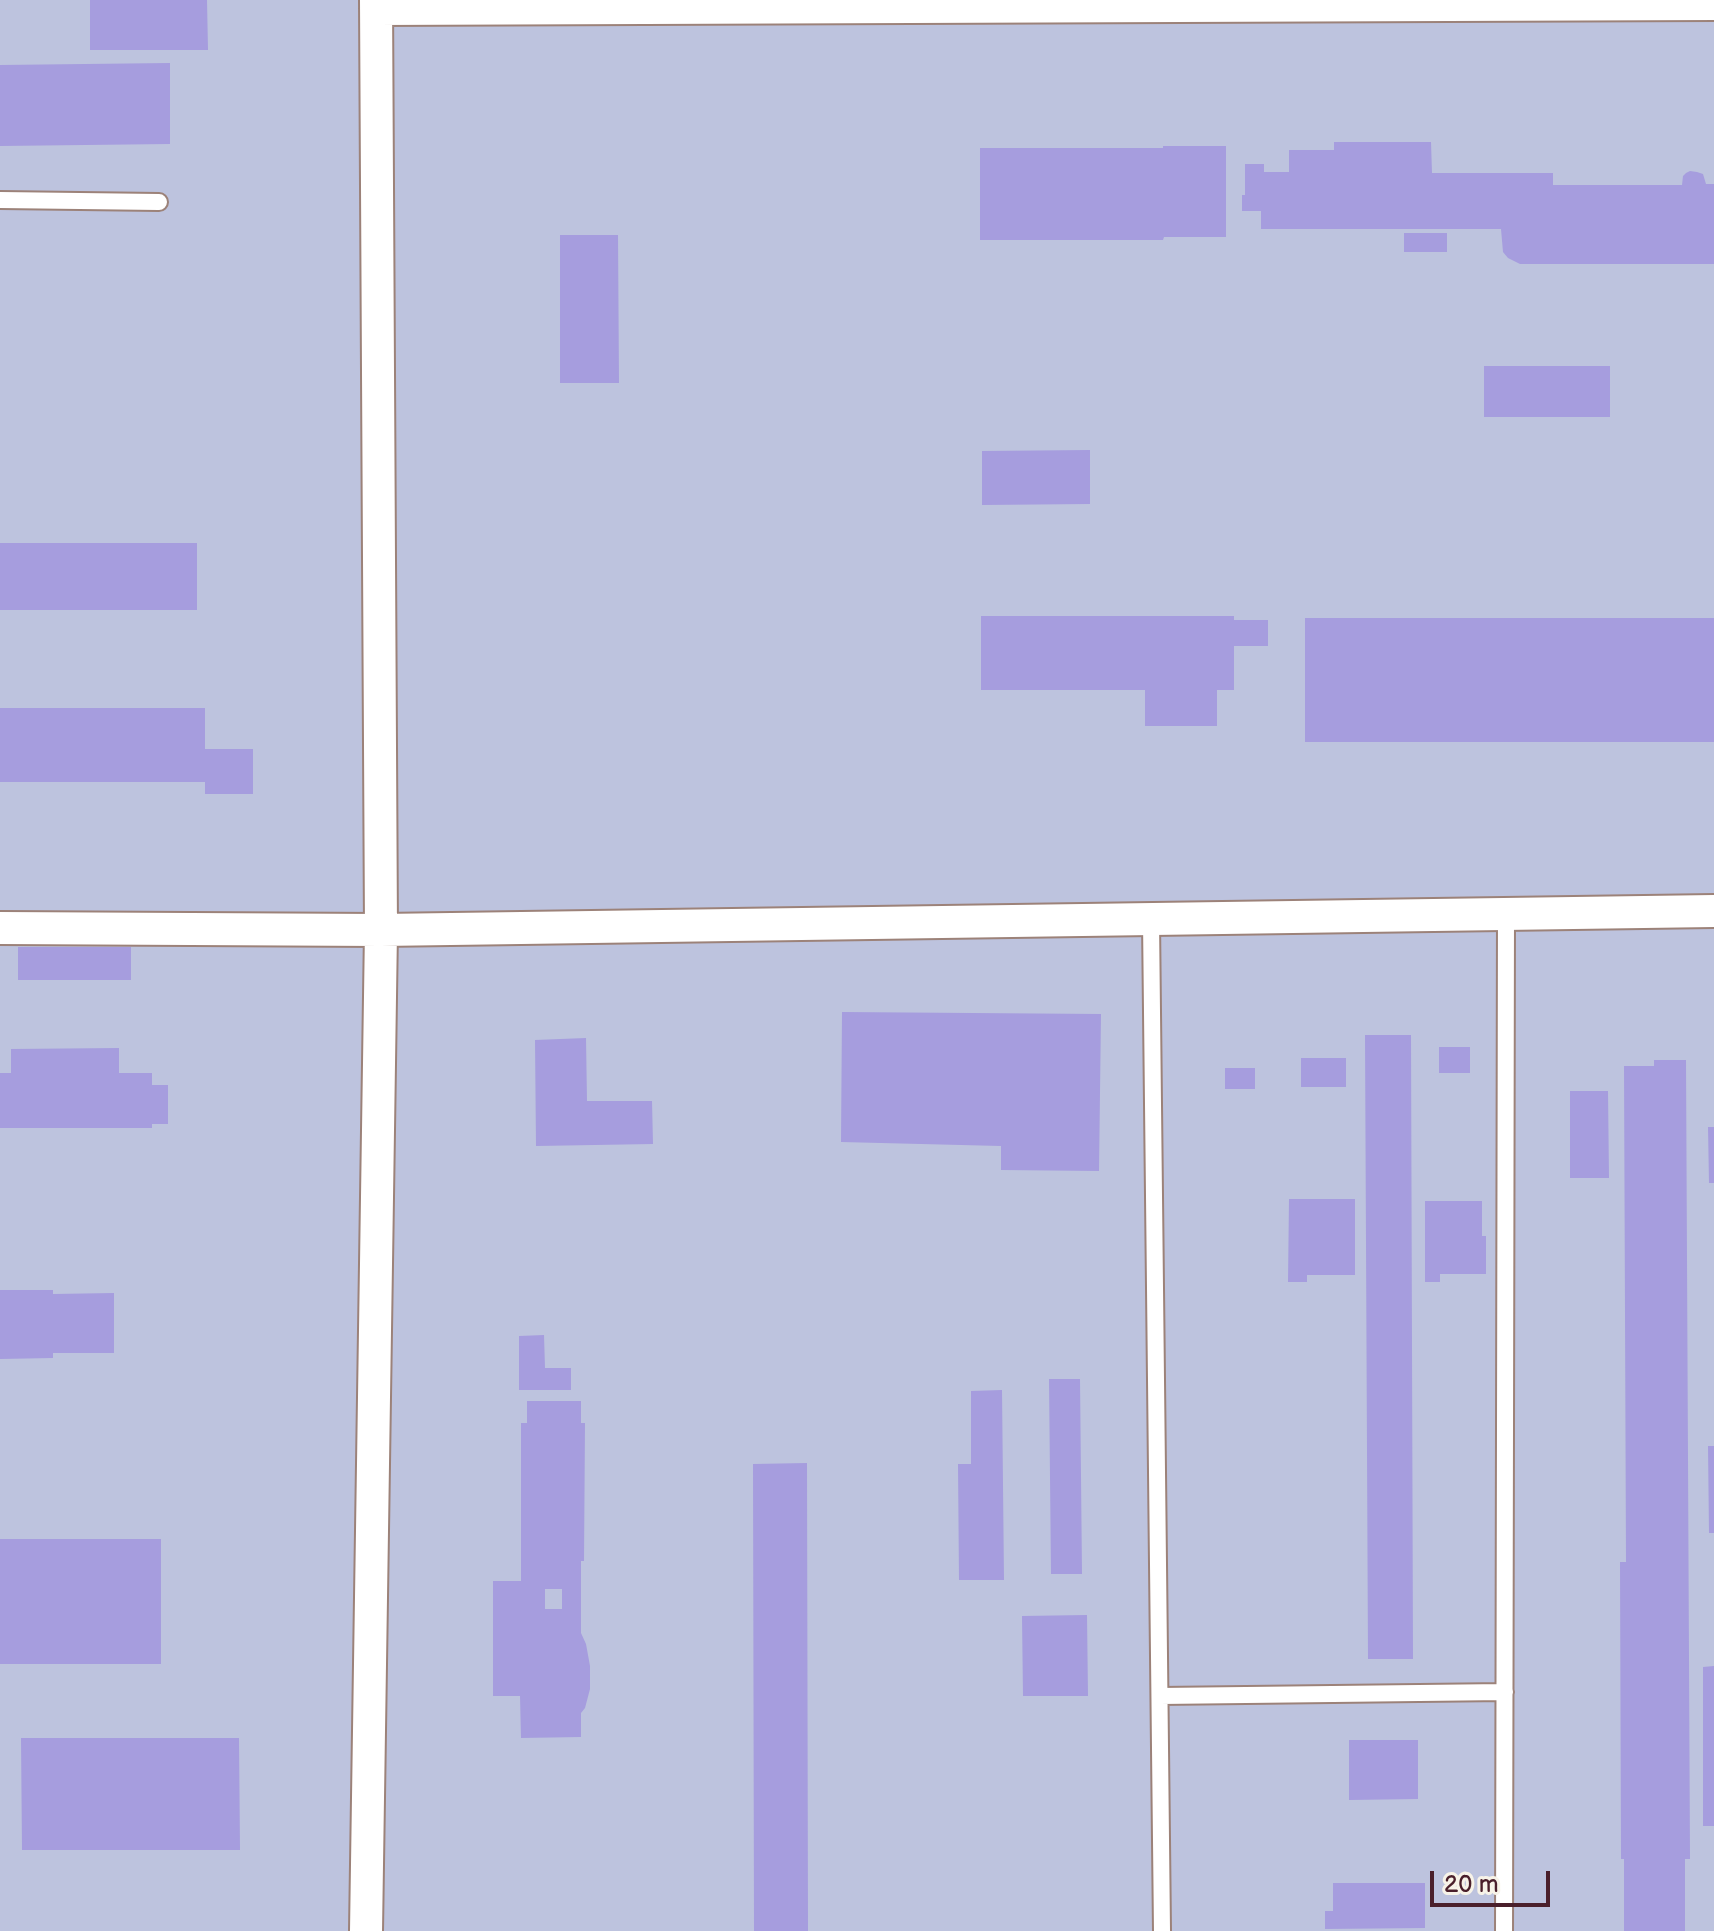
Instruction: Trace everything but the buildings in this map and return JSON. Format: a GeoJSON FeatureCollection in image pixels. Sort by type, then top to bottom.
{"type":"FeatureCollection","features":[{"type":"Feature","properties":{"kind":"street"},"geometry":{"type":"LineString","coordinates":[[366,1931],[381,930],[376,5],[1714,4]]}},
{"type":"Feature","properties":{"kind":"street"},"geometry":{"type":"LineString","coordinates":[[0,928],[381,930],[1714,911]]}},
{"type":"Feature","properties":{"kind":"lane"},"geometry":{"type":"LineString","coordinates":[[0,200],[159,202]]}},
{"type":"Feature","properties":{"kind":"lane"},"geometry":{"type":"LineString","coordinates":[[1504,1931],[1506,914]]}},
{"type":"Feature","properties":{"kind":"lane"},"geometry":{"type":"LineString","coordinates":[[1151,920],[1162,1931]]}},
{"type":"Feature","properties":{"kind":"lane"},"geometry":{"type":"LineString","coordinates":[[1160,1696],[1505,1692]]}},
{"type":"Feature","properties":{"kind":"shaded area"},"geometry":{"type":"Polygon","coordinates":[[[0,0],[1714,0],[1714,1931],[0,1931],[0,0]]]}}]}
